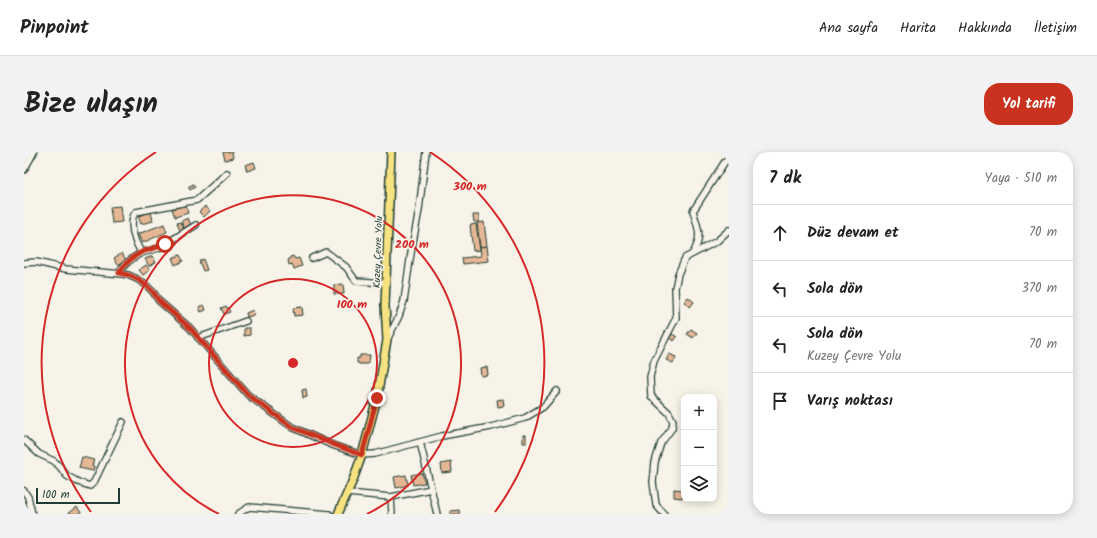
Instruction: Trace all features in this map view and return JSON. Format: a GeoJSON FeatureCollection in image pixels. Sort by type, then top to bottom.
{"type":"FeatureCollection","features":[{"type":"Feature","properties":{"kind":"main road","name":"Kuzey Çevre Yolu"},"geometry":{"type":"LineString","coordinates":[[338,514],[362,455],[377,398],[387,340],[385,306],[391,152]]}},
{"type":"Feature","properties":{"kind":"street"},"geometry":{"type":"LineString","coordinates":[[24,170],[34,152]]}},
{"type":"Feature","properties":{"kind":"street"},"geometry":{"type":"LineString","coordinates":[[387,340],[399,316],[404,300],[419,210],[426,152]]}},
{"type":"Feature","properties":{"kind":"street"},"geometry":{"type":"LineString","coordinates":[[693,253],[700,236],[693,211],[726,160],[729,160]]}},
{"type":"Feature","properties":{"kind":"street"},"geometry":{"type":"LineString","coordinates":[[141,253],[133,232],[133,215],[136,212],[197,200],[227,173]]}},
{"type":"Feature","properties":{"kind":"street"},"geometry":{"type":"LineString","coordinates":[[119,273],[126,264],[141,253],[159,248],[196,225]]}},
{"type":"Feature","properties":{"kind":"street"},"geometry":{"type":"LineString","coordinates":[[664,514],[656,505],[653,482],[655,462],[661,443],[672,428],[673,421],[669,413],[651,396],[650,377],[654,361],[676,318],[675,288],[678,274],[685,258],[717,241],[729,230]]}},
{"type":"Feature","properties":{"kind":"street"},"geometry":{"type":"LineString","coordinates":[[312,258],[326,252],[346,267],[356,281],[386,283]]}},
{"type":"Feature","properties":{"kind":"street"},"geometry":{"type":"LineString","coordinates":[[24,263],[36,262],[66,269],[119,273],[137,279],[146,285],[159,301],[190,328],[248,395],[292,427],[362,455],[375,454],[442,436],[490,427],[525,418],[542,407],[557,391]]}},
{"type":"Feature","properties":{"kind":"street"},"geometry":{"type":"LineString","coordinates":[[198,338],[246,321]]}},
{"type":"Feature","properties":{"kind":"street"},"geometry":{"type":"LineString","coordinates":[[24,440],[39,454],[54,461],[67,476],[90,486],[94,482],[123,422]]}},
{"type":"Feature","properties":{"kind":"street"},"geometry":{"type":"LineString","coordinates":[[420,442],[437,514]]}},
{"type":"Feature","properties":{"kind":"street"},"geometry":{"type":"LineString","coordinates":[[347,493],[391,497],[431,489]]}},
{"type":"Feature","properties":{"kind":"street"},"geometry":{"type":"LineString","coordinates":[[24,491],[28,497],[32,514]]}},
{"type":"Feature","properties":{"kind":"street"},"geometry":{"type":"LineString","coordinates":[[391,497],[392,514]]}},
{"type":"Feature","properties":{"kind":"street"},"geometry":{"type":"LineString","coordinates":[[238,514],[249,507],[329,514]]}},
{"type":"Feature","properties":{"kind":"building"},"geometry":{"type":"Polygon","coordinates":[[[223,152],[232,152],[233,158],[225,160],[223,152]]]}},
{"type":"Feature","properties":{"kind":"building"},"geometry":{"type":"Polygon","coordinates":[[[254,162],[256,168],[247,171],[245,165],[254,162]]]}},
{"type":"Feature","properties":{"kind":"building"},"geometry":{"type":"Polygon","coordinates":[[[193,184],[195,187],[190,190],[188,187],[193,184]]]}},
{"type":"Feature","properties":{"kind":"building"},"geometry":{"type":"Polygon","coordinates":[[[186,205],[188,213],[175,217],[172,209],[186,205]]]}},
{"type":"Feature","properties":{"kind":"building"},"geometry":{"type":"Polygon","coordinates":[[[120,206],[122,222],[112,223],[110,207],[120,206]]]}},
{"type":"Feature","properties":{"kind":"building"},"geometry":{"type":"Polygon","coordinates":[[[205,206],[210,211],[204,217],[199,212],[205,206]]]}},
{"type":"Feature","properties":{"kind":"building"},"geometry":{"type":"Polygon","coordinates":[[[151,212],[153,221],[141,224],[138,216],[151,212]]]}},
{"type":"Feature","properties":{"kind":"building"},"geometry":{"type":"Polygon","coordinates":[[[473,215],[479,215],[479,222],[474,222],[473,215]]]}},
{"type":"Feature","properties":{"kind":"building"},"geometry":{"type":"Polygon","coordinates":[[[188,218],[191,225],[184,228],[181,221],[188,218]]]}},
{"type":"Feature","properties":{"kind":"building"},"geometry":{"type":"Polygon","coordinates":[[[180,222],[184,229],[180,231],[177,223],[180,222]]]}},
{"type":"Feature","properties":{"kind":"building"},"geometry":{"type":"Polygon","coordinates":[[[484,222],[487,246],[480,247],[477,223],[484,222]]]}},
{"type":"Feature","properties":{"kind":"building"},"geometry":{"type":"Polygon","coordinates":[[[164,224],[167,232],[142,243],[138,234],[164,224]]]}},
{"type":"Feature","properties":{"kind":"building"},"geometry":{"type":"Polygon","coordinates":[[[476,224],[480,250],[473,251],[470,225],[476,224]]]}},
{"type":"Feature","properties":{"kind":"building"},"geometry":{"type":"Polygon","coordinates":[[[487,246],[489,261],[463,264],[462,258],[481,256],[480,247],[487,246]]]}},
{"type":"Feature","properties":{"kind":"building"},"geometry":{"type":"Polygon","coordinates":[[[122,253],[126,260],[118,265],[114,258],[122,253]]]}},
{"type":"Feature","properties":{"kind":"building"},"geometry":{"type":"Polygon","coordinates":[[[180,255],[183,261],[175,265],[172,258],[180,255]]]}},
{"type":"Feature","properties":{"kind":"building"},"geometry":{"type":"Polygon","coordinates":[[[152,256],[156,262],[149,266],[145,259],[152,256]]]}},
{"type":"Feature","properties":{"kind":"building"},"geometry":{"type":"Polygon","coordinates":[[[293,256],[295,259],[299,258],[302,266],[294,269],[292,264],[289,265],[288,260],[293,256]]]}},
{"type":"Feature","properties":{"kind":"building"},"geometry":{"type":"Polygon","coordinates":[[[203,259],[207,270],[203,271],[199,261],[203,259]]]}},
{"type":"Feature","properties":{"kind":"building"},"geometry":{"type":"Polygon","coordinates":[[[146,265],[150,270],[143,275],[139,270],[146,265]]]}},
{"type":"Feature","properties":{"kind":"building"},"geometry":{"type":"Polygon","coordinates":[[[343,284],[344,294],[334,294],[334,285],[343,284]]]}},
{"type":"Feature","properties":{"kind":"building"},"geometry":{"type":"Polygon","coordinates":[[[688,297],[694,302],[690,307],[684,302],[688,297]]]}},
{"type":"Feature","properties":{"kind":"building"},"geometry":{"type":"Polygon","coordinates":[[[204,305],[206,310],[201,312],[199,307],[204,305]]]}},
{"type":"Feature","properties":{"kind":"building"},"geometry":{"type":"Polygon","coordinates":[[[226,306],[230,312],[224,314],[221,308],[226,306]]]}},
{"type":"Feature","properties":{"kind":"building"},"geometry":{"type":"Polygon","coordinates":[[[302,307],[303,315],[294,316],[293,308],[302,307]]]}},
{"type":"Feature","properties":{"kind":"building"},"geometry":{"type":"Polygon","coordinates":[[[253,310],[254,315],[247,317],[246,313],[253,310]]]}},
{"type":"Feature","properties":{"kind":"building"},"geometry":{"type":"Polygon","coordinates":[[[244,328],[250,328],[250,335],[244,336],[244,328]]]}},
{"type":"Feature","properties":{"kind":"building"},"geometry":{"type":"Polygon","coordinates":[[[691,329],[697,333],[693,338],[687,334],[691,329]]]}},
{"type":"Feature","properties":{"kind":"building"},"geometry":{"type":"Polygon","coordinates":[[[672,334],[677,337],[674,341],[669,338],[672,334]]]}},
{"type":"Feature","properties":{"kind":"building"},"geometry":{"type":"Polygon","coordinates":[[[669,354],[676,357],[673,363],[666,360],[669,354]]]}},
{"type":"Feature","properties":{"kind":"building"},"geometry":{"type":"Polygon","coordinates":[[[360,355],[370,355],[369,362],[367,362],[367,364],[357,363],[357,358],[360,358],[360,355]]]}},
{"type":"Feature","properties":{"kind":"building"},"geometry":{"type":"Polygon","coordinates":[[[487,367],[488,375],[481,376],[480,368],[487,367]]]}},
{"type":"Feature","properties":{"kind":"building"},"geometry":{"type":"Polygon","coordinates":[[[306,389],[307,397],[303,398],[302,390],[306,389]]]}},
{"type":"Feature","properties":{"kind":"building"},"geometry":{"type":"Polygon","coordinates":[[[503,399],[504,406],[498,407],[497,400],[503,399]]]}},
{"type":"Feature","properties":{"kind":"building"},"geometry":{"type":"Polygon","coordinates":[[[523,435],[526,435],[526,443],[523,443],[523,435]]]}},
{"type":"Feature","properties":{"kind":"building"},"geometry":{"type":"Polygon","coordinates":[[[82,457],[94,460],[92,466],[94,466],[93,471],[79,468],[82,457]]]}},
{"type":"Feature","properties":{"kind":"building"},"geometry":{"type":"Polygon","coordinates":[[[451,462],[452,472],[442,473],[441,464],[451,462]]]}},
{"type":"Feature","properties":{"kind":"building"},"geometry":{"type":"Polygon","coordinates":[[[422,473],[425,483],[413,485],[411,475],[422,473]]]}},
{"type":"Feature","properties":{"kind":"building"},"geometry":{"type":"Polygon","coordinates":[[[406,475],[408,485],[396,488],[394,477],[406,475]]]}},
{"type":"Feature","properties":{"kind":"building"},"geometry":{"type":"Polygon","coordinates":[[[674,489],[681,490],[681,498],[674,497],[674,489]]]}},
{"type":"Feature","properties":{"kind":"building"},"geometry":{"type":"Polygon","coordinates":[[[77,507],[82,514],[68,514],[77,507]]]}},
{"type":"Feature","properties":{"kind":"building"},"geometry":{"type":"Polygon","coordinates":[[[459,510],[460,514],[451,514],[450,511],[459,510]]]}},
{"type":"Feature","properties":{"kind":"route"},"geometry":{"type":"LineString","coordinates":[[165,244],[159,248],[138,254],[126,264],[119,273],[128,275],[146,285],[168,310],[190,328],[248,395],[292,427],[362,455],[377,398]]}}]}
